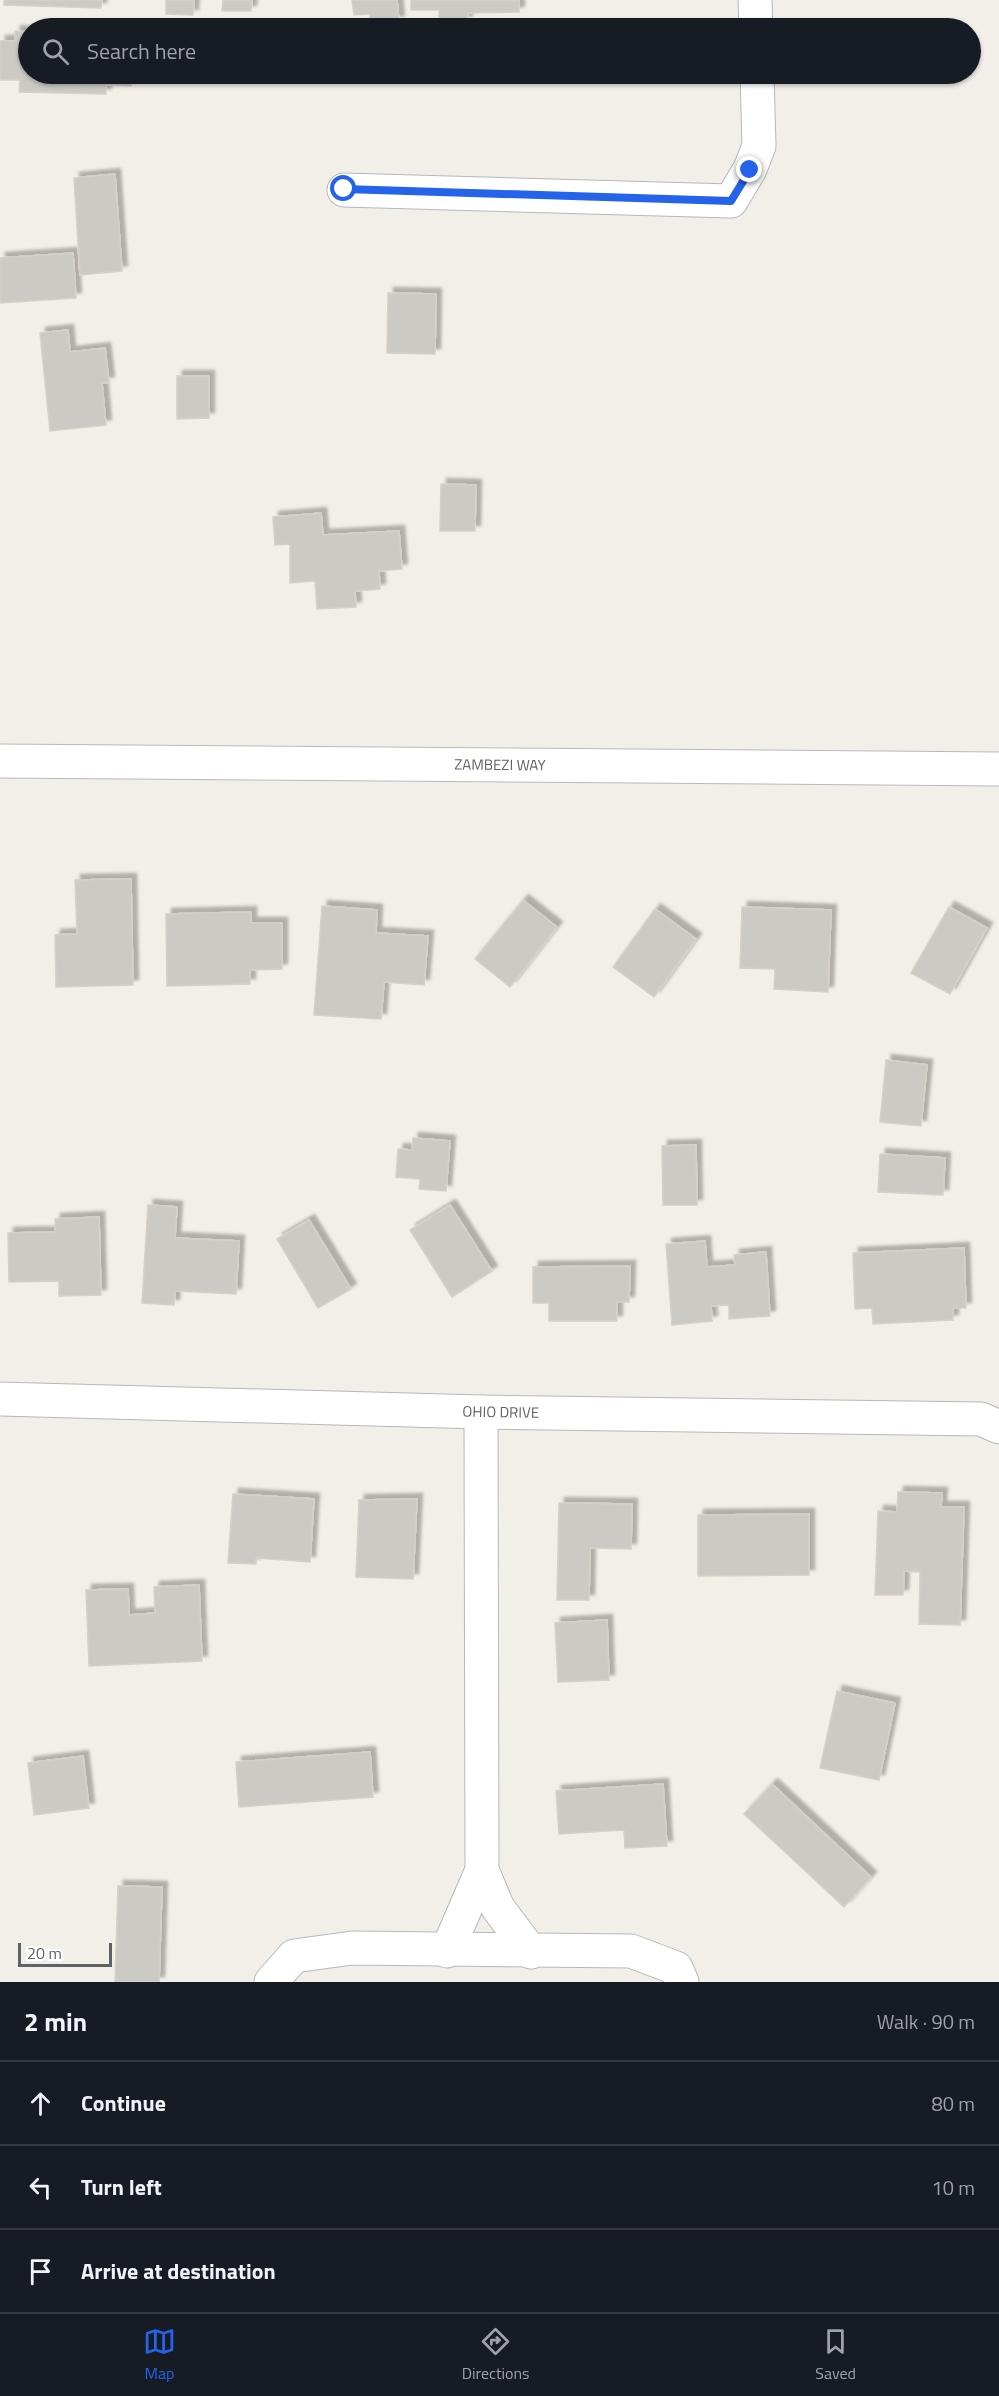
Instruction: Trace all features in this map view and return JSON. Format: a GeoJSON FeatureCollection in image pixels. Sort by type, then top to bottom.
{"type":"FeatureCollection","features":[{"type":"Feature","properties":{"kind":"street"},"geometry":{"type":"LineString","coordinates":[[755,0],[756,18]]}},
{"type":"Feature","properties":{"kind":"street"},"geometry":{"type":"LineString","coordinates":[[344,189],[731,201],[750,170],[759,146],[757,84]]}},
{"type":"Feature","properties":{"kind":"street","name":"ZAMBEZI WAY"},"geometry":{"type":"LineString","coordinates":[[0,761],[999,769]]}},
{"type":"Feature","properties":{"kind":"street","name":"OHIO DRIVE"},"geometry":{"type":"LineString","coordinates":[[0,1399],[481,1412],[981,1419],[999,1427]]}},
{"type":"Feature","properties":{"kind":"street"},"geometry":{"type":"LineString","coordinates":[[481,1412],[482,1870],[498,1908],[531,1952]]}},
{"type":"Feature","properties":{"kind":"street"},"geometry":{"type":"LineString","coordinates":[[447,1950],[482,1870]]}},
{"type":"Feature","properties":{"kind":"street"},"geometry":{"type":"LineString","coordinates":[[272,1982],[294,1956],[352,1948],[531,1952],[631,1951],[676,1968],[682,1982]]}},
{"type":"Feature","properties":{"kind":"building"},"geometry":{"type":"Polygon","coordinates":[[[4,0],[102,0],[101,8],[4,5],[4,0]]]}},
{"type":"Feature","properties":{"kind":"building"},"geometry":{"type":"Polygon","coordinates":[[[166,0],[194,0],[193,15],[166,14],[166,0]]]}},
{"type":"Feature","properties":{"kind":"building"},"geometry":{"type":"Polygon","coordinates":[[[223,0],[252,0],[251,11],[222,11],[223,0]]]}},
{"type":"Feature","properties":{"kind":"building"},"geometry":{"type":"Polygon","coordinates":[[[352,0],[397,0],[399,18],[370,18],[370,14],[354,15],[352,0]]]}},
{"type":"Feature","properties":{"kind":"building"},"geometry":{"type":"Polygon","coordinates":[[[411,0],[519,0],[519,12],[468,13],[467,18],[439,18],[439,10],[411,10],[411,0]]]}},
{"type":"Feature","properties":{"kind":"building"},"geometry":{"type":"Polygon","coordinates":[[[15,31],[18,31],[18,80],[0,80],[0,41],[15,41],[15,31]]]}},
{"type":"Feature","properties":{"kind":"building"},"geometry":{"type":"Polygon","coordinates":[[[20,84],[131,84],[131,86],[106,85],[106,94],[19,92],[20,84]]]}},
{"type":"Feature","properties":{"kind":"building"},"geometry":{"type":"Polygon","coordinates":[[[115,174],[122,271],[80,275],[74,178],[115,174]]]}},
{"type":"Feature","properties":{"kind":"building"},"geometry":{"type":"Polygon","coordinates":[[[73,253],[76,298],[0,303],[0,258],[73,253]]]}},
{"type":"Feature","properties":{"kind":"building"},"geometry":{"type":"Polygon","coordinates":[[[388,293],[436,294],[435,354],[387,353],[388,293]]]}},
{"type":"Feature","properties":{"kind":"building"},"geometry":{"type":"Polygon","coordinates":[[[68,330],[70,352],[105,348],[109,382],[102,383],[106,425],[50,431],[40,333],[68,330]]]}},
{"type":"Feature","properties":{"kind":"building"},"geometry":{"type":"Polygon","coordinates":[[[177,376],[209,376],[209,418],[177,419],[177,376]]]}},
{"type":"Feature","properties":{"kind":"building"},"geometry":{"type":"Polygon","coordinates":[[[441,484],[476,485],[475,531],[440,531],[441,484]]]}},
{"type":"Feature","properties":{"kind":"building"},"geometry":{"type":"Polygon","coordinates":[[[321,513],[323,535],[399,531],[402,569],[379,571],[380,589],[355,591],[356,607],[317,609],[315,581],[290,583],[290,544],[275,545],[273,517],[321,513]]]}},
{"type":"Feature","properties":{"kind":"building"},"geometry":{"type":"Polygon","coordinates":[[[131,879],[133,985],[56,987],[55,935],[77,934],[75,880],[131,879]]]}},
{"type":"Feature","properties":{"kind":"building"},"geometry":{"type":"Polygon","coordinates":[[[523,900],[557,927],[510,987],[475,959],[523,900]]]}},
{"type":"Feature","properties":{"kind":"building"},"geometry":{"type":"Polygon","coordinates":[[[322,906],[377,910],[376,933],[428,936],[424,985],[384,982],[381,1019],[314,1015],[322,906]]]}},
{"type":"Feature","properties":{"kind":"building"},"geometry":{"type":"Polygon","coordinates":[[[742,907],[831,910],[828,992],[774,989],[775,969],[740,968],[742,907]]]}},
{"type":"Feature","properties":{"kind":"building"},"geometry":{"type":"Polygon","coordinates":[[[949,907],[987,928],[950,994],[911,973],[949,907]]]}},
{"type":"Feature","properties":{"kind":"building"},"geometry":{"type":"Polygon","coordinates":[[[655,909],[696,939],[654,997],[613,967],[655,909]]]}},
{"type":"Feature","properties":{"kind":"building"},"geometry":{"type":"Polygon","coordinates":[[[251,912],[251,923],[282,923],[282,969],[250,970],[250,984],[167,986],[166,914],[251,912]]]}},
{"type":"Feature","properties":{"kind":"building"},"geometry":{"type":"Polygon","coordinates":[[[886,1060],[927,1065],[921,1126],[880,1122],[886,1060]]]}},
{"type":"Feature","properties":{"kind":"building"},"geometry":{"type":"Polygon","coordinates":[[[413,1138],[450,1141],[446,1191],[419,1189],[420,1179],[396,1177],[398,1149],[412,1150],[413,1138]]]}},
{"type":"Feature","properties":{"kind":"building"},"geometry":{"type":"Polygon","coordinates":[[[696,1145],[697,1205],[663,1205],[662,1146],[696,1145]]]}},
{"type":"Feature","properties":{"kind":"building"},"geometry":{"type":"Polygon","coordinates":[[[880,1154],[945,1158],[943,1195],[878,1192],[880,1154]]]}},
{"type":"Feature","properties":{"kind":"building"},"geometry":{"type":"Polygon","coordinates":[[[148,1205],[177,1207],[175,1238],[239,1241],[236,1294],[175,1291],[174,1305],[142,1303],[148,1205]]]}},
{"type":"Feature","properties":{"kind":"building"},"geometry":{"type":"Polygon","coordinates":[[[450,1205],[492,1271],[452,1297],[410,1230],[450,1205]]]}},
{"type":"Feature","properties":{"kind":"building"},"geometry":{"type":"Polygon","coordinates":[[[99,1217],[101,1295],[59,1296],[59,1281],[9,1282],[8,1233],[55,1232],[55,1219],[99,1217]]]}},
{"type":"Feature","properties":{"kind":"building"},"geometry":{"type":"Polygon","coordinates":[[[309,1220],[351,1289],[318,1308],[277,1239],[309,1220]]]}},
{"type":"Feature","properties":{"kind":"building"},"geometry":{"type":"Polygon","coordinates":[[[705,1241],[707,1267],[735,1265],[734,1255],[766,1252],[770,1316],[729,1319],[729,1305],[711,1306],[712,1321],[672,1325],[666,1244],[705,1241]]]}},
{"type":"Feature","properties":{"kind":"building"},"geometry":{"type":"Polygon","coordinates":[[[964,1248],[966,1308],[953,1308],[953,1320],[873,1324],[872,1308],[855,1309],[853,1253],[964,1248]]]}},
{"type":"Feature","properties":{"kind":"building"},"geometry":{"type":"Polygon","coordinates":[[[630,1266],[629,1302],[617,1302],[617,1321],[549,1321],[549,1303],[533,1303],[533,1267],[630,1266]]]}},
{"type":"Feature","properties":{"kind":"building"},"geometry":{"type":"Polygon","coordinates":[[[898,1492],[942,1493],[941,1507],[964,1507],[960,1625],[919,1624],[920,1572],[904,1571],[903,1595],[875,1595],[878,1511],[897,1512],[898,1492]]]}},
{"type":"Feature","properties":{"kind":"building"},"geometry":{"type":"Polygon","coordinates":[[[233,1494],[314,1499],[310,1562],[256,1558],[256,1564],[228,1563],[233,1494]]]}},
{"type":"Feature","properties":{"kind":"building"},"geometry":{"type":"Polygon","coordinates":[[[417,1499],[413,1579],[356,1577],[359,1500],[417,1499]]]}},
{"type":"Feature","properties":{"kind":"building"},"geometry":{"type":"Polygon","coordinates":[[[559,1503],[632,1504],[631,1549],[590,1548],[589,1600],[557,1600],[559,1503]]]}},
{"type":"Feature","properties":{"kind":"building"},"geometry":{"type":"Polygon","coordinates":[[[809,1514],[809,1575],[698,1576],[698,1515],[809,1514]]]}},
{"type":"Feature","properties":{"kind":"building"},"geometry":{"type":"Polygon","coordinates":[[[199,1585],[202,1661],[89,1666],[86,1590],[128,1589],[129,1615],[155,1613],[154,1587],[199,1585]]]}},
{"type":"Feature","properties":{"kind":"building"},"geometry":{"type":"Polygon","coordinates":[[[607,1620],[609,1680],[558,1682],[555,1623],[607,1620]]]}},
{"type":"Feature","properties":{"kind":"building"},"geometry":{"type":"Polygon","coordinates":[[[837,1691],[895,1703],[879,1780],[820,1768],[837,1691]]]}},
{"type":"Feature","properties":{"kind":"building"},"geometry":{"type":"Polygon","coordinates":[[[370,1752],[373,1797],[239,1807],[236,1762],[370,1752]]]}},
{"type":"Feature","properties":{"kind":"building"},"geometry":{"type":"Polygon","coordinates":[[[83,1756],[89,1808],[34,1815],[28,1763],[83,1756]]]}},
{"type":"Feature","properties":{"kind":"building"},"geometry":{"type":"Polygon","coordinates":[[[663,1784],[667,1846],[625,1848],[624,1830],[559,1834],[556,1791],[663,1784]]]}},
{"type":"Feature","properties":{"kind":"building"},"geometry":{"type":"Polygon","coordinates":[[[772,1784],[871,1877],[844,1907],[744,1814],[772,1784]]]}},
{"type":"Feature","properties":{"kind":"building"},"geometry":{"type":"Polygon","coordinates":[[[118,1886],[162,1887],[159,1982],[115,1982],[118,1886]]]}},
{"type":"Feature","properties":{"kind":"route"},"geometry":{"type":"LineString","coordinates":[[344,189],[731,201],[750,170]]}}]}
